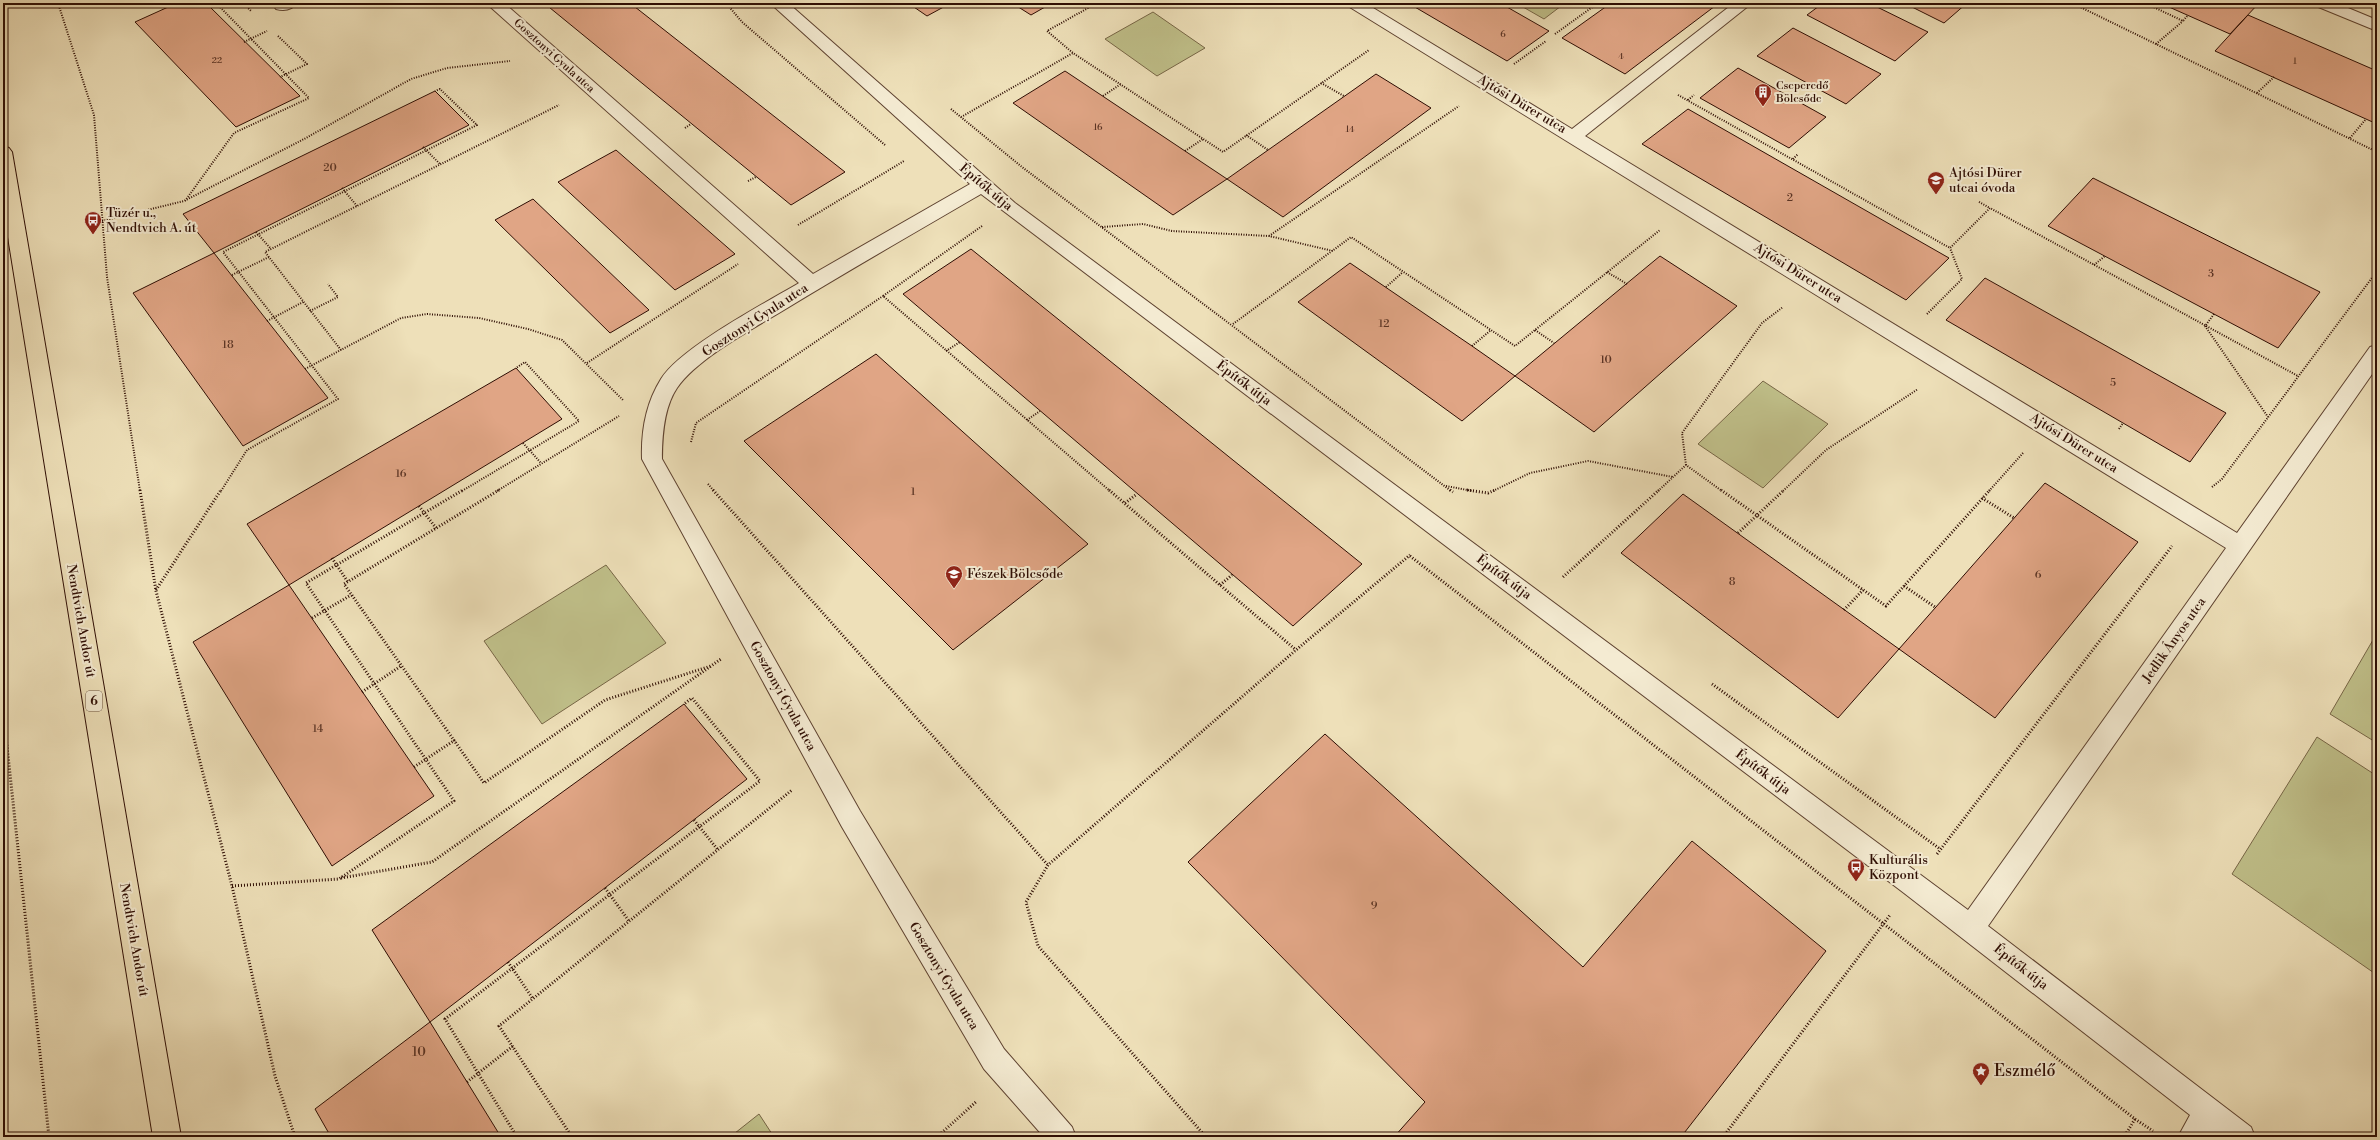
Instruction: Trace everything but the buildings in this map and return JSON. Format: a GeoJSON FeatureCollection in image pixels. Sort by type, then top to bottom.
{"type":"FeatureCollection","features":[{"type":"Feature","properties":{"kind":"main road","name":"Nendtvich Andor út"},"geometry":{"type":"LineString","coordinates":[[3,152],[167,1137]]}},
{"type":"Feature","properties":{"kind":"street","name":"Gosztonyi Gyula utca"},"geometry":{"type":"LineString","coordinates":[[494,3],[767,246],[812,284]]}},
{"type":"Feature","properties":{"kind":"street","name":"Építők útja"},"geometry":{"type":"LineString","coordinates":[[778,3],[982,185],[1010,207],[1913,884],[2241,1137]]}},
{"type":"Feature","properties":{"kind":"street","name":"Ajtósi Dürer utca"},"geometry":{"type":"LineString","coordinates":[[1354,3],[1574,136],[2241,546]]}},
{"type":"Feature","properties":{"kind":"street"},"geometry":{"type":"LineString","coordinates":[[1574,136],[1744,3]]}},
{"type":"Feature","properties":{"kind":"street"},"geometry":{"type":"LineString","coordinates":[[2322,3],[2377,26]]}},
{"type":"Feature","properties":{"kind":"street","name":"Gosztonyi Gyula utca"},"geometry":{"type":"LineString","coordinates":[[982,185],[812,284],[714,344],[676,375],[668,386],[656,422],[652,440],[652,459],[851,819],[994,1059],[1062,1137]]}},
{"type":"Feature","properties":{"kind":"street","name":"Jedlik Ányos utca"},"geometry":{"type":"LineString","coordinates":[[1971,928],[2377,352]]}},
{"type":"Feature","properties":{"kind":"street"},"geometry":{"type":"LineString","coordinates":[[2192,1137],[2209,1113]]}},
{"type":"Feature","properties":{"kind":"path"},"geometry":{"type":"LineString","coordinates":[[58,3],[94,115],[107,277],[156,591],[232,886],[275,1076],[295,1137]]}},
{"type":"Feature","properties":{"kind":"path"},"geometry":{"type":"LineString","coordinates":[[210,7],[220,3]]}},
{"type":"Feature","properties":{"kind":"path"},"geometry":{"type":"LineString","coordinates":[[726,3],[742,22],[886,146]]}},
{"type":"Feature","properties":{"kind":"path"},"geometry":{"type":"LineString","coordinates":[[1097,3],[1047,32],[1073,53],[1223,152],[1371,49]]}},
{"type":"Feature","properties":{"kind":"path"},"geometry":{"type":"LineString","coordinates":[[1555,34],[1598,3]]}},
{"type":"Feature","properties":{"kind":"path"},"geometry":{"type":"LineString","coordinates":[[2072,3],[2377,152]]}},
{"type":"Feature","properties":{"kind":"path"},"geometry":{"type":"LineString","coordinates":[[2145,3],[2183,21]]}},
{"type":"Feature","properties":{"kind":"path"},"geometry":{"type":"LineString","coordinates":[[184,201],[234,134],[309,98],[216,4]]}},
{"type":"Feature","properties":{"kind":"path"},"geometry":{"type":"LineString","coordinates":[[2156,44],[2188,15]]}},
{"type":"Feature","properties":{"kind":"path"},"geometry":{"type":"LineString","coordinates":[[244,42],[271,29]]}},
{"type":"Feature","properties":{"kind":"path"},"geometry":{"type":"LineString","coordinates":[[1508,68],[1546,41]]}},
{"type":"Feature","properties":{"kind":"path"},"geometry":{"type":"LineString","coordinates":[[961,116],[1073,53]]}},
{"type":"Feature","properties":{"kind":"path"},"geometry":{"type":"LineString","coordinates":[[102,221],[184,201],[306,138],[411,79],[447,68],[517,60]]}},
{"type":"Feature","properties":{"kind":"path"},"geometry":{"type":"LineString","coordinates":[[280,77],[307,64]]}},
{"type":"Feature","properties":{"kind":"path"},"geometry":{"type":"LineString","coordinates":[[2257,93],[2274,77]]}},
{"type":"Feature","properties":{"kind":"path"},"geometry":{"type":"LineString","coordinates":[[1648,78],[1950,248],[1962,279],[1923,318]]}},
{"type":"Feature","properties":{"kind":"path"},"geometry":{"type":"LineString","coordinates":[[1321,83],[1344,96]]}},
{"type":"Feature","properties":{"kind":"path"},"geometry":{"type":"LineString","coordinates":[[1103,96],[1121,84]]}},
{"type":"Feature","properties":{"kind":"path"},"geometry":{"type":"LineString","coordinates":[[1269,236],[1490,85]]}},
{"type":"Feature","properties":{"kind":"path"},"geometry":{"type":"LineString","coordinates":[[156,591],[247,450],[338,399],[310,366],[223,252],[477,125],[440,89],[435,91]]}},
{"type":"Feature","properties":{"kind":"path"},"geometry":{"type":"LineString","coordinates":[[340,350],[265,252],[591,89]]}},
{"type":"Feature","properties":{"kind":"path"},"geometry":{"type":"LineString","coordinates":[[1688,100],[1694,95]]}},
{"type":"Feature","properties":{"kind":"path"},"geometry":{"type":"LineString","coordinates":[[949,107],[1022,167],[1233,324],[1457,495]]}},
{"type":"Feature","properties":{"kind":"path"},"geometry":{"type":"LineString","coordinates":[[2350,138],[2366,119]]}},
{"type":"Feature","properties":{"kind":"path"},"geometry":{"type":"LineString","coordinates":[[1246,135],[1268,150]]}},
{"type":"Feature","properties":{"kind":"path"},"geometry":{"type":"LineString","coordinates":[[1185,151],[1203,139]]}},
{"type":"Feature","properties":{"kind":"path"},"geometry":{"type":"LineString","coordinates":[[423,148],[440,164]]}},
{"type":"Feature","properties":{"kind":"path"},"geometry":{"type":"LineString","coordinates":[[1793,159],[1798,154]]}},
{"type":"Feature","properties":{"kind":"path"},"geometry":{"type":"LineString","coordinates":[[793,228],[904,162],[898,157]]}},
{"type":"Feature","properties":{"kind":"path"},"geometry":{"type":"LineString","coordinates":[[342,188],[357,206]]}},
{"type":"Feature","properties":{"kind":"path"},"geometry":{"type":"LineString","coordinates":[[1979,202],[2298,376]]}},
{"type":"Feature","properties":{"kind":"path"},"geometry":{"type":"LineString","coordinates":[[690,443],[696,423],[883,296],[1010,207]]}},
{"type":"Feature","properties":{"kind":"path"},"geometry":{"type":"LineString","coordinates":[[1950,248],[1990,208]]}},
{"type":"Feature","properties":{"kind":"path"},"geometry":{"type":"LineString","coordinates":[[1102,227],[1143,224],[1172,231],[1269,236],[1333,251]]}},
{"type":"Feature","properties":{"kind":"path"},"geometry":{"type":"LineString","coordinates":[[1233,324],[1352,237],[1515,346],[1665,226]]}},
{"type":"Feature","properties":{"kind":"path"},"geometry":{"type":"LineString","coordinates":[[256,232],[271,249]]}},
{"type":"Feature","properties":{"kind":"path"},"geometry":{"type":"LineString","coordinates":[[587,363],[767,246]]}},
{"type":"Feature","properties":{"kind":"path"},"geometry":{"type":"LineString","coordinates":[[2094,265],[2105,256]]}},
{"type":"Feature","properties":{"kind":"path"},"geometry":{"type":"LineString","coordinates":[[232,275],[269,257]]}},
{"type":"Feature","properties":{"kind":"path"},"geometry":{"type":"LineString","coordinates":[[2206,488],[2213,487],[2222,479],[2377,271]]}},
{"type":"Feature","properties":{"kind":"path"},"geometry":{"type":"LineString","coordinates":[[1386,287],[1403,272]]}},
{"type":"Feature","properties":{"kind":"path"},"geometry":{"type":"LineString","coordinates":[[1607,272],[1627,284]]}},
{"type":"Feature","properties":{"kind":"path"},"geometry":{"type":"LineString","coordinates":[[310,311],[338,297],[328,284]]}},
{"type":"Feature","properties":{"kind":"path"},"geometry":{"type":"LineString","coordinates":[[883,296],[1296,650]]}},
{"type":"Feature","properties":{"kind":"path"},"geometry":{"type":"LineString","coordinates":[[267,321],[303,302]]}},
{"type":"Feature","properties":{"kind":"path"},"geometry":{"type":"LineString","coordinates":[[1789,307],[1781,306],[1762,322],[1682,433],[1686,465],[1886,606],[2025,451]]}},
{"type":"Feature","properties":{"kind":"path"},"geometry":{"type":"LineString","coordinates":[[305,369],[401,318],[427,314],[479,318],[528,329],[562,340],[627,404]]}},
{"type":"Feature","properties":{"kind":"path"},"geometry":{"type":"LineString","coordinates":[[2205,326],[2214,314]]}},
{"type":"Feature","properties":{"kind":"path"},"geometry":{"type":"LineString","coordinates":[[2205,326],[2268,417]]}},
{"type":"Feature","properties":{"kind":"path"},"geometry":{"type":"LineString","coordinates":[[1472,346],[1491,330]]}},
{"type":"Feature","properties":{"kind":"path"},"geometry":{"type":"LineString","coordinates":[[1535,330],[1554,343]]}},
{"type":"Feature","properties":{"kind":"path"},"geometry":{"type":"LineString","coordinates":[[946,351],[960,342]]}},
{"type":"Feature","properties":{"kind":"path"},"geometry":{"type":"LineString","coordinates":[[339,879],[454,801],[306,583],[579,422],[525,362],[516,368]]}},
{"type":"Feature","properties":{"kind":"path"},"geometry":{"type":"LineString","coordinates":[[1738,533],[1826,450],[1923,386]]}},
{"type":"Feature","properties":{"kind":"path"},"geometry":{"type":"LineString","coordinates":[[1027,420],[1040,411]]}},
{"type":"Feature","properties":{"kind":"path"},"geometry":{"type":"LineString","coordinates":[[625,412],[344,584],[484,783],[605,700],[711,666]]}},
{"type":"Feature","properties":{"kind":"path"},"geometry":{"type":"LineString","coordinates":[[523,443],[541,463]]}},
{"type":"Feature","properties":{"kind":"path"},"geometry":{"type":"LineString","coordinates":[[1444,486],[1488,493],[1530,473],[1588,461],[1673,477]]}},
{"type":"Feature","properties":{"kind":"path"},"geometry":{"type":"LineString","coordinates":[[1563,577],[1686,465]]}},
{"type":"Feature","properties":{"kind":"path"},"geometry":{"type":"LineString","coordinates":[[707,482],[1048,866]]}},
{"type":"Feature","properties":{"kind":"path"},"geometry":{"type":"LineString","coordinates":[[1125,503],[1137,494]]}},
{"type":"Feature","properties":{"kind":"path"},"geometry":{"type":"LineString","coordinates":[[1982,498],[2014,518]]}},
{"type":"Feature","properties":{"kind":"path"},"geometry":{"type":"LineString","coordinates":[[419,506],[436,528]]}},
{"type":"Feature","properties":{"kind":"path"},"geometry":{"type":"LineString","coordinates":[[1723,1137],[1913,884],[2194,517]]}},
{"type":"Feature","properties":{"kind":"path"},"geometry":{"type":"LineString","coordinates":[[1206,1137],[1038,946],[1026,902],[1048,866],[1296,650],[1440,530]]}},
{"type":"Feature","properties":{"kind":"path"},"geometry":{"type":"LineString","coordinates":[[1410,556],[2135,1119],[2155,1132]]}},
{"type":"Feature","properties":{"kind":"path"},"geometry":{"type":"LineString","coordinates":[[332,558],[348,582]]}},
{"type":"Feature","properties":{"kind":"path"},"geometry":{"type":"LineString","coordinates":[[1556,572],[1569,581]]}},
{"type":"Feature","properties":{"kind":"path"},"geometry":{"type":"LineString","coordinates":[[1220,585],[1232,575]]}},
{"type":"Feature","properties":{"kind":"path"},"geometry":{"type":"LineString","coordinates":[[1904,586],[1935,607]]}},
{"type":"Feature","properties":{"kind":"path"},"geometry":{"type":"LineString","coordinates":[[1844,610],[1863,590]]}},
{"type":"Feature","properties":{"kind":"path"},"geometry":{"type":"LineString","coordinates":[[312,618],[351,595]]}},
{"type":"Feature","properties":{"kind":"path"},"geometry":{"type":"LineString","coordinates":[[232,886],[339,879],[432,862],[723,657]]}},
{"type":"Feature","properties":{"kind":"path"},"geometry":{"type":"LineString","coordinates":[[362,692],[401,666]]}},
{"type":"Feature","properties":{"kind":"path"},"geometry":{"type":"LineString","coordinates":[[1710,683],[1940,849]]}},
{"type":"Feature","properties":{"kind":"path"},"geometry":{"type":"LineString","coordinates":[[517,1137],[445,1019],[760,781],[692,698],[684,704]]}},
{"type":"Feature","properties":{"kind":"path"},"geometry":{"type":"LineString","coordinates":[[3,709],[49,1137]]}},
{"type":"Feature","properties":{"kind":"path"},"geometry":{"type":"LineString","coordinates":[[414,767],[454,740]]}},
{"type":"Feature","properties":{"kind":"path"},"geometry":{"type":"LineString","coordinates":[[572,1137],[499,1026],[797,786]]}},
{"type":"Feature","properties":{"kind":"path"},"geometry":{"type":"LineString","coordinates":[[694,820],[718,850]]}},
{"type":"Feature","properties":{"kind":"path"},"geometry":{"type":"LineString","coordinates":[[605,888],[629,922]]}},
{"type":"Feature","properties":{"kind":"path"},"geometry":{"type":"LineString","coordinates":[[508,962],[533,999]]}},
{"type":"Feature","properties":{"kind":"path"},"geometry":{"type":"LineString","coordinates":[[467,1082],[513,1046]]}},
{"type":"Feature","properties":{"kind":"path"},"geometry":{"type":"LineString","coordinates":[[937,1137],[980,1099]]}},
{"type":"Feature","properties":{"kind":"path"},"geometry":{"type":"LineString","coordinates":[[2124,1137],[2135,1119]]}},
{"type":"Feature","properties":{"kind":"green space"},"geometry":{"type":"Polygon","coordinates":[[[1516,3],[1565,3],[1544,19],[1516,3]]]}},
{"type":"Feature","properties":{"kind":"green space"},"geometry":{"type":"Polygon","coordinates":[[[1153,12],[1205,48],[1157,76],[1105,39],[1153,12]]]}},
{"type":"Feature","properties":{"kind":"green space"},"geometry":{"type":"Polygon","coordinates":[[[1763,381],[1828,424],[1763,488],[1698,444],[1763,381]]]}},
{"type":"Feature","properties":{"kind":"green space"},"geometry":{"type":"Polygon","coordinates":[[[606,565],[666,643],[542,724],[484,641],[606,565]]]}},
{"type":"Feature","properties":{"kind":"green space"},"geometry":{"type":"Polygon","coordinates":[[[2377,633],[2377,743],[2330,714],[2377,633]]]}},
{"type":"Feature","properties":{"kind":"green space"},"geometry":{"type":"Polygon","coordinates":[[[2317,737],[2377,776],[2377,975],[2232,874],[2317,737]]]}},
{"type":"Feature","properties":{"kind":"green space"},"geometry":{"type":"Polygon","coordinates":[[[759,1114],[774,1137],[730,1137],[759,1114]]]}},
{"type":"Feature","properties":{"kind":"place","name":"Cseperedő Bölcsőde"},"geometry":{"type":"Point","coordinates":[1763,107]}},
{"type":"Feature","properties":{"kind":"place","name":"Ajtósi Dürer utcai óvoda"},"geometry":{"type":"Point","coordinates":[1936,195]}},
{"type":"Feature","properties":{"kind":"place","name":"Tüzér u., Nendtvich A. út"},"geometry":{"type":"Point","coordinates":[93,235]}},
{"type":"Feature","properties":{"kind":"place","name":"Fészek Bölcsőde"},"geometry":{"type":"Point","coordinates":[954,589]}},
{"type":"Feature","properties":{"kind":"place","name":"Kulturális Központ"},"geometry":{"type":"Point","coordinates":[1856,882]}},
{"type":"Feature","properties":{"kind":"place","name":"Eszmélő"},"geometry":{"type":"Point","coordinates":[1981,1086]}}]}
